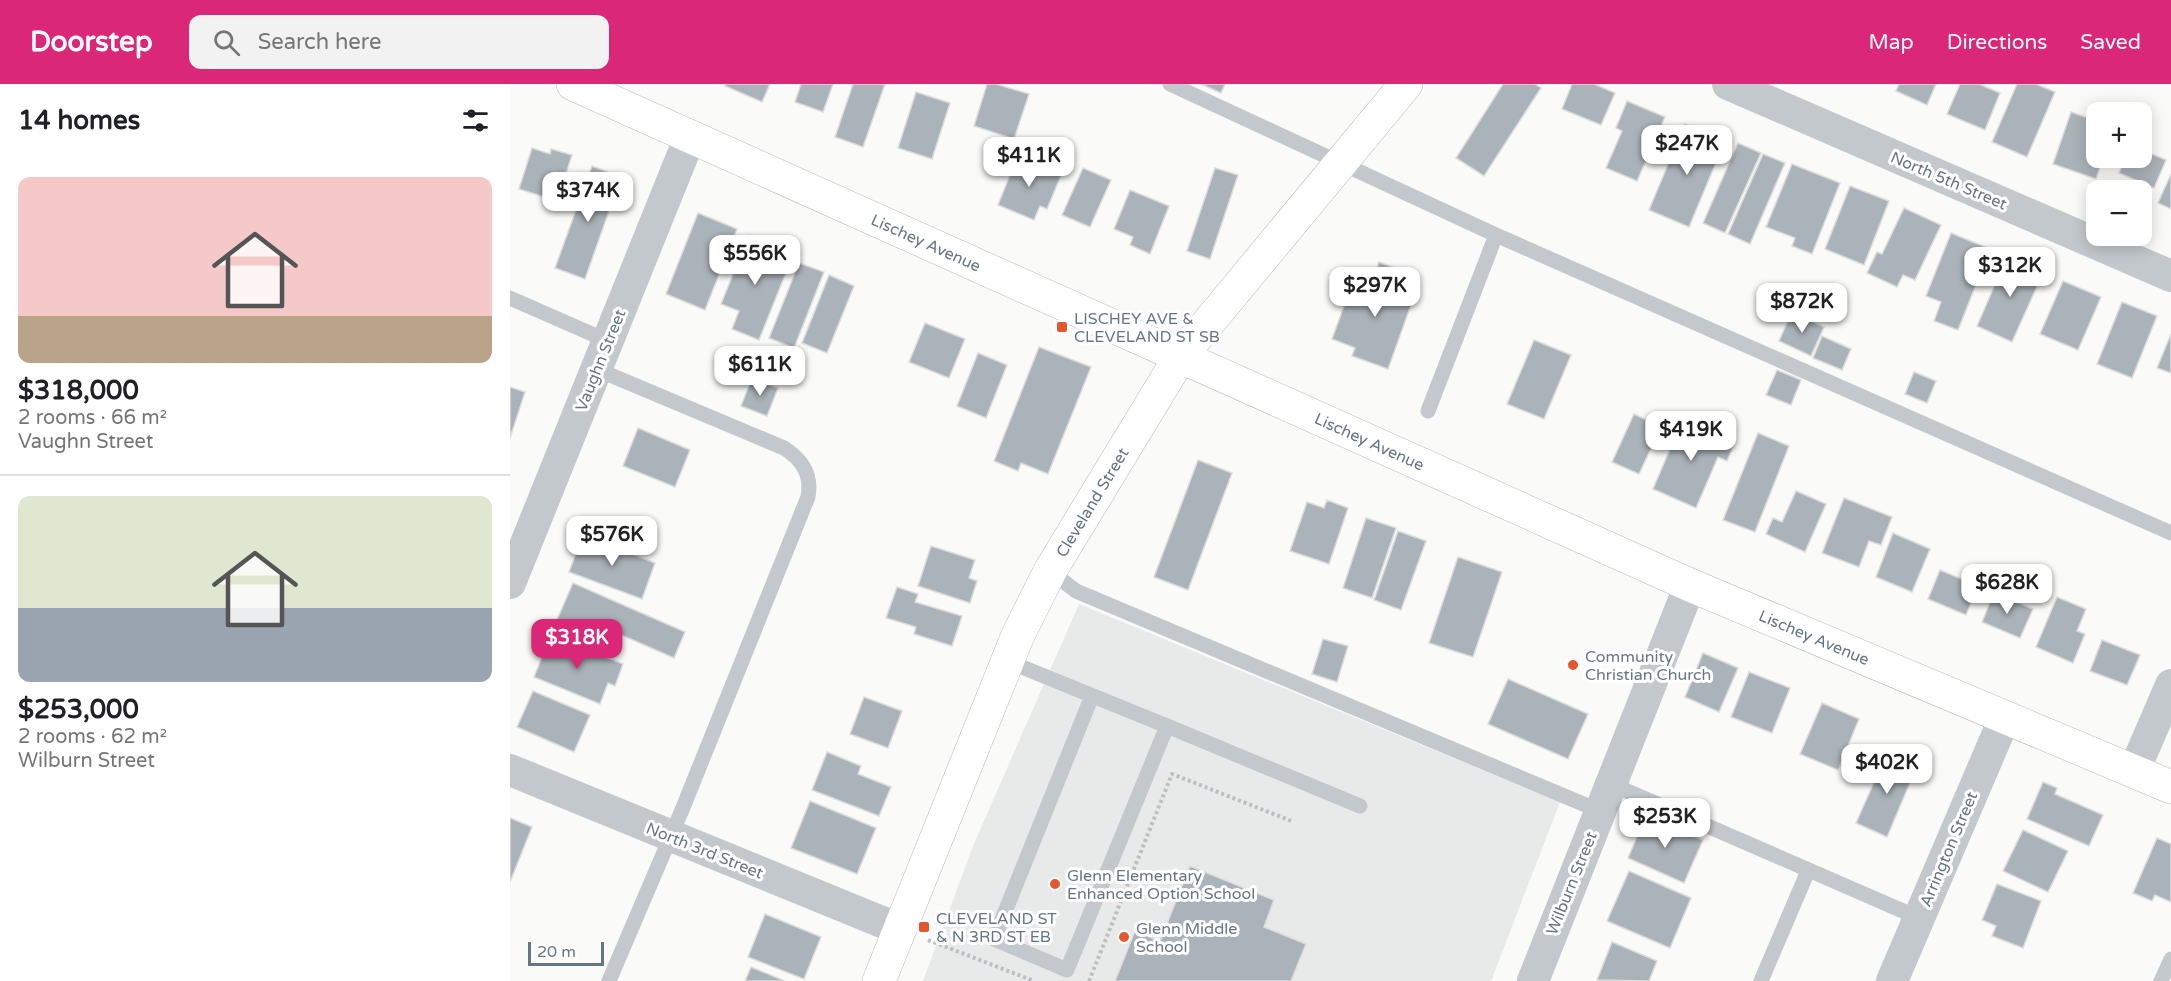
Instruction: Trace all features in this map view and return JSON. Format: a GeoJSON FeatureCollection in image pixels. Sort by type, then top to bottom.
{"type":"FeatureCollection","features":[{"type":"Feature","properties":{"kind":"street","name":"Lischey Avenue"},"geometry":{"type":"LineString","coordinates":[[573,84],[1690,585],[2171,787]]}},
{"type":"Feature","properties":{"kind":"street","name":"Cleveland Street"},"geometry":{"type":"LineString","coordinates":[[879,981],[914,934],[1007,661],[1050,571],[1180,357],[1406,84]]}},
{"type":"Feature","properties":{"kind":"street","name":"North 5th Street"},"geometry":{"type":"LineString","coordinates":[[1728,84],[2171,276]]}},
{"type":"Feature","properties":{"kind":"street","name":"Vaughn Street"},"geometry":{"type":"LineString","coordinates":[[510,583],[518,537],[602,355],[690,138]]}},
{"type":"Feature","properties":{"kind":"street","name":"Wilburn Street"},"geometry":{"type":"LineString","coordinates":[[1533,981],[1690,585]]}},
{"type":"Feature","properties":{"kind":"street"},"geometry":{"type":"LineString","coordinates":[[2134,771],[2171,685]]}},
{"type":"Feature","properties":{"kind":"street","name":"Arrington Street"},"geometry":{"type":"LineString","coordinates":[[1892,981],[2004,717]]}},
{"type":"Feature","properties":{"kind":"street","name":"North 3rd Street"},"geometry":{"type":"LineString","coordinates":[[510,770],[914,934]]}},
{"type":"Feature","properties":{"kind":"lane"},"geometry":{"type":"LineString","coordinates":[[1170,84],[1496,235],[2171,533]]}},
{"type":"Feature","properties":{"kind":"lane"},"geometry":{"type":"LineString","coordinates":[[1428,411],[1496,235]]}},
{"type":"Feature","properties":{"kind":"lane"},"geometry":{"type":"LineString","coordinates":[[510,298],[602,355],[784,448],[801,462],[808,474],[808,497],[609,981]]}},
{"type":"Feature","properties":{"kind":"lane"},"geometry":{"type":"LineString","coordinates":[[1050,571],[1076,591],[1606,797],[1808,871],[1919,918]]}},
{"type":"Feature","properties":{"kind":"lane"},"geometry":{"type":"LineString","coordinates":[[1007,661],[1360,806]]}},
{"type":"Feature","properties":{"kind":"lane"},"geometry":{"type":"LineString","coordinates":[[1092,696],[994,939],[1067,970],[1167,726]]}},
{"type":"Feature","properties":{"kind":"lane"},"geometry":{"type":"LineString","coordinates":[[1761,981],[1808,871]]}},
{"type":"Feature","properties":{"kind":"lane"},"geometry":{"type":"LineString","coordinates":[[2162,981],[2171,959]]}},
{"type":"Feature","properties":{"kind":"path"},"geometry":{"type":"LineString","coordinates":[[1089,981],[1172,774],[1294,822]]}},
{"type":"Feature","properties":{"kind":"path"},"geometry":{"type":"LineString","coordinates":[[914,934],[1034,981]]}},
{"type":"Feature","properties":{"kind":"shaded area"},"geometry":{"type":"Polygon","coordinates":[[[1079,604],[1560,802],[1491,981],[923,981],[973,846],[1079,604]]]}},
{"type":"Feature","properties":{"kind":"building"},"geometry":{"type":"Polygon","coordinates":[[[726,84],[770,84],[762,102],[725,86],[726,84]]]}},
{"type":"Feature","properties":{"kind":"building"},"geometry":{"type":"Polygon","coordinates":[[[801,84],[833,84],[823,112],[795,102],[801,84]]]}},
{"type":"Feature","properties":{"kind":"building"},"geometry":{"type":"Polygon","coordinates":[[[853,84],[885,84],[863,147],[835,137],[853,84]]]}},
{"type":"Feature","properties":{"kind":"building"},"geometry":{"type":"Polygon","coordinates":[[[987,84],[996,84],[1029,94],[1014,139],[974,126],[987,84]]]}},
{"type":"Feature","properties":{"kind":"building"},"geometry":{"type":"Polygon","coordinates":[[[1201,84],[1225,84],[1221,93],[1201,84]]]}},
{"type":"Feature","properties":{"kind":"building"},"geometry":{"type":"Polygon","coordinates":[[[1503,84],[1535,84],[1541,88],[1484,176],[1456,158],[1503,84]]]}},
{"type":"Feature","properties":{"kind":"building"},"geometry":{"type":"Polygon","coordinates":[[[1572,84],[1594,84],[1615,93],[1601,125],[1562,109],[1572,84]]]}},
{"type":"Feature","properties":{"kind":"building"},"geometry":{"type":"Polygon","coordinates":[[[1899,84],[1936,84],[1927,105],[1896,91],[1899,84]]]}},
{"type":"Feature","properties":{"kind":"building"},"geometry":{"type":"Polygon","coordinates":[[[1960,84],[1979,84],[2000,93],[1985,130],[1947,114],[1960,84]]]}},
{"type":"Feature","properties":{"kind":"building"},"geometry":{"type":"Polygon","coordinates":[[[2017,84],[2036,84],[2055,92],[2027,157],[1992,142],[2017,84]]]}},
{"type":"Feature","properties":{"kind":"building"},"geometry":{"type":"Polygon","coordinates":[[[916,92],[950,103],[932,159],[898,148],[916,92]]]}},
{"type":"Feature","properties":{"kind":"building"},"geometry":{"type":"Polygon","coordinates":[[[1627,101],[1665,117],[1637,181],[1606,168],[1622,131],[1616,128],[1627,101]]]}},
{"type":"Feature","properties":{"kind":"building"},"geometry":{"type":"Polygon","coordinates":[[[2071,112],[2086,117],[2086,168],[2100,168],[2096,179],[2053,164],[2071,112]]]}},
{"type":"Feature","properties":{"kind":"building"},"geometry":{"type":"Polygon","coordinates":[[[1685,124],[1725,141],[1689,227],[1649,210],[1685,124]]]}},
{"type":"Feature","properties":{"kind":"building"},"geometry":{"type":"Polygon","coordinates":[[[1738,143],[1761,153],[1725,233],[1703,223],[1738,143]]]}},
{"type":"Feature","properties":{"kind":"building"},"geometry":{"type":"Polygon","coordinates":[[[532,148],[550,154],[551,149],[572,155],[557,201],[519,189],[532,148]]]}},
{"type":"Feature","properties":{"kind":"building"},"geometry":{"type":"Polygon","coordinates":[[[1763,154],[1785,163],[1750,244],[1728,234],[1763,154]]]}},
{"type":"Feature","properties":{"kind":"building"},"geometry":{"type":"Polygon","coordinates":[[[2152,154],[2166,160],[2154,188],[2152,180],[2135,180],[2119,173],[2121,168],[2152,168],[2152,154]]]}},
{"type":"Feature","properties":{"kind":"building"},"geometry":{"type":"Polygon","coordinates":[[[1018,155],[1062,173],[1047,209],[1040,206],[1034,220],[998,205],[1018,155]]]}},
{"type":"Feature","properties":{"kind":"building"},"geometry":{"type":"Polygon","coordinates":[[[1792,164],[1840,183],[1812,254],[1792,246],[1795,238],[1766,227],[1792,164]]]}},
{"type":"Feature","properties":{"kind":"building"},"geometry":{"type":"Polygon","coordinates":[[[592,166],[621,177],[585,279],[555,268],[592,166]]]}},
{"type":"Feature","properties":{"kind":"building"},"geometry":{"type":"Polygon","coordinates":[[[1083,168],[1111,180],[1090,227],[1062,215],[1083,168]]]}},
{"type":"Feature","properties":{"kind":"building"},"geometry":{"type":"Polygon","coordinates":[[[1215,168],[1238,175],[1210,259],[1187,251],[1215,168]]]}},
{"type":"Feature","properties":{"kind":"building"},"geometry":{"type":"Polygon","coordinates":[[[2171,174],[2171,209],[2158,203],[2171,174]]]}},
{"type":"Feature","properties":{"kind":"building"},"geometry":{"type":"Polygon","coordinates":[[[1850,186],[1889,201],[1864,265],[1825,249],[1850,186]]]}},
{"type":"Feature","properties":{"kind":"building"},"geometry":{"type":"Polygon","coordinates":[[[1130,190],[1169,206],[1150,254],[1130,245],[1133,237],[1114,229],[1130,190]]]}},
{"type":"Feature","properties":{"kind":"building"},"geometry":{"type":"Polygon","coordinates":[[[1904,208],[1941,225],[1915,280],[1903,275],[1897,287],[1867,273],[1877,252],[1882,254],[1904,208]]]}},
{"type":"Feature","properties":{"kind":"building"},"geometry":{"type":"Polygon","coordinates":[[[698,213],[737,229],[705,310],[666,294],[698,213]]]}},
{"type":"Feature","properties":{"kind":"building"},"geometry":{"type":"Polygon","coordinates":[[[1951,233],[1990,249],[1958,330],[1934,321],[1941,302],[1926,296],[1951,233]]]}},
{"type":"Feature","properties":{"kind":"building"},"geometry":{"type":"Polygon","coordinates":[[[749,235],[777,246],[774,254],[791,260],[759,340],[732,329],[739,311],[721,304],[749,235]]]}},
{"type":"Feature","properties":{"kind":"building"},"geometry":{"type":"Polygon","coordinates":[[[2008,255],[2044,271],[2012,342],[1977,326],[2008,255]]]}},
{"type":"Feature","properties":{"kind":"building"},"geometry":{"type":"Polygon","coordinates":[[[1379,262],[1405,272],[1397,296],[1412,302],[1388,369],[1352,356],[1355,348],[1332,339],[1351,287],[1368,293],[1379,262]]]}},
{"type":"Feature","properties":{"kind":"building"},"geometry":{"type":"Polygon","coordinates":[[[799,263],[824,272],[794,348],[769,338],[799,263]]]}},
{"type":"Feature","properties":{"kind":"building"},"geometry":{"type":"Polygon","coordinates":[[[829,275],[854,286],[827,353],[802,343],[829,275]]]}},
{"type":"Feature","properties":{"kind":"building"},"geometry":{"type":"Polygon","coordinates":[[[2063,281],[2101,297],[2078,350],[2040,334],[2063,281]]]}},
{"type":"Feature","properties":{"kind":"building"},"geometry":{"type":"Polygon","coordinates":[[[2122,302],[2157,316],[2132,378],[2097,364],[2122,302]]]}},
{"type":"Feature","properties":{"kind":"building"},"geometry":{"type":"Polygon","coordinates":[[[1792,312],[1824,327],[1811,356],[1779,341],[1792,312]]]}},
{"type":"Feature","properties":{"kind":"building"},"geometry":{"type":"Polygon","coordinates":[[[925,323],[965,339],[949,378],[909,362],[925,323]]]}},
{"type":"Feature","properties":{"kind":"building"},"geometry":{"type":"Polygon","coordinates":[[[2171,334],[2171,373],[2157,368],[2171,334]]]}},
{"type":"Feature","properties":{"kind":"building"},"geometry":{"type":"Polygon","coordinates":[[[1822,336],[1851,349],[1842,370],[1813,358],[1822,336]]]}},
{"type":"Feature","properties":{"kind":"building"},"geometry":{"type":"Polygon","coordinates":[[[1534,340],[1571,355],[1544,419],[1507,404],[1534,340]]]}},
{"type":"Feature","properties":{"kind":"building"},"geometry":{"type":"Polygon","coordinates":[[[1039,347],[1091,367],[1048,474],[1021,463],[1018,471],[994,461],[1039,347]]]}},
{"type":"Feature","properties":{"kind":"building"},"geometry":{"type":"Polygon","coordinates":[[[978,353],[1007,365],[986,418],[957,406],[978,353]]]}},
{"type":"Feature","properties":{"kind":"building"},"geometry":{"type":"Polygon","coordinates":[[[1777,370],[1801,380],[1791,405],[1766,395],[1777,370]]]}},
{"type":"Feature","properties":{"kind":"building"},"geometry":{"type":"Polygon","coordinates":[[[1914,372],[1936,381],[1927,403],[1905,394],[1914,372]]]}},
{"type":"Feature","properties":{"kind":"building"},"geometry":{"type":"Polygon","coordinates":[[[752,378],[778,388],[767,416],[741,406],[752,378]]]}},
{"type":"Feature","properties":{"kind":"building"},"geometry":{"type":"Polygon","coordinates":[[[510,387],[525,392],[510,438],[510,387]]]}},
{"type":"Feature","properties":{"kind":"building"},"geometry":{"type":"Polygon","coordinates":[[[1634,414],[1661,427],[1639,474],[1612,462],[1634,414]]]}},
{"type":"Feature","properties":{"kind":"building"},"geometry":{"type":"Polygon","coordinates":[[[1684,416],[1709,427],[1707,433],[1734,444],[1727,461],[1718,457],[1696,508],[1653,489],[1684,416]]]}},
{"type":"Feature","properties":{"kind":"building"},"geometry":{"type":"Polygon","coordinates":[[[638,428],[690,450],[675,487],[623,466],[638,428]]]}},
{"type":"Feature","properties":{"kind":"building"},"geometry":{"type":"Polygon","coordinates":[[[1758,433],[1789,446],[1755,532],[1723,520],[1758,433]]]}},
{"type":"Feature","properties":{"kind":"building"},"geometry":{"type":"Polygon","coordinates":[[[1198,460],[1232,473],[1188,590],[1154,577],[1198,460]]]}},
{"type":"Feature","properties":{"kind":"building"},"geometry":{"type":"Polygon","coordinates":[[[1796,491],[1826,504],[1805,552],[1766,534],[1773,518],[1782,522],[1796,491]]]}},
{"type":"Feature","properties":{"kind":"building"},"geometry":{"type":"Polygon","coordinates":[[[1844,498],[1892,517],[1881,545],[1869,541],[1859,567],[1822,553],[1844,498]]]}},
{"type":"Feature","properties":{"kind":"building"},"geometry":{"type":"Polygon","coordinates":[[[1327,500],[1348,508],[1329,564],[1290,551],[1307,502],[1324,508],[1327,500]]]}},
{"type":"Feature","properties":{"kind":"building"},"geometry":{"type":"Polygon","coordinates":[[[1366,518],[1396,528],[1372,598],[1343,588],[1366,518]]]}},
{"type":"Feature","properties":{"kind":"building"},"geometry":{"type":"Polygon","coordinates":[[[1398,531],[1426,541],[1401,610],[1374,600],[1398,531]]]}},
{"type":"Feature","properties":{"kind":"building"},"geometry":{"type":"Polygon","coordinates":[[[1893,533],[1930,549],[1912,592],[1876,577],[1893,533]]]}},
{"type":"Feature","properties":{"kind":"building"},"geometry":{"type":"Polygon","coordinates":[[[583,535],[655,563],[642,599],[569,572],[583,535]]]}},
{"type":"Feature","properties":{"kind":"building"},"geometry":{"type":"Polygon","coordinates":[[[931,546],[975,560],[969,578],[977,581],[970,603],[918,586],[931,546]]]}},
{"type":"Feature","properties":{"kind":"building"},"geometry":{"type":"Polygon","coordinates":[[[1458,557],[1502,572],[1473,657],[1429,643],[1458,557]]]}},
{"type":"Feature","properties":{"kind":"building"},"geometry":{"type":"Polygon","coordinates":[[[1940,570],[1978,586],[1966,615],[1928,599],[1940,570]]]}},
{"type":"Feature","properties":{"kind":"building"},"geometry":{"type":"Polygon","coordinates":[[[573,583],[685,632],[674,658],[617,633],[612,646],[556,622],[573,583]]]}},
{"type":"Feature","properties":{"kind":"building"},"geometry":{"type":"Polygon","coordinates":[[[897,587],[918,594],[915,602],[962,616],[952,646],[914,634],[916,627],[886,618],[897,587]]]}},
{"type":"Feature","properties":{"kind":"building"},"geometry":{"type":"Polygon","coordinates":[[[1994,593],[2033,609],[2020,638],[1982,622],[1994,593]]]}},
{"type":"Feature","properties":{"kind":"building"},"geometry":{"type":"Polygon","coordinates":[[[2057,597],[2086,609],[2077,631],[2085,634],[2073,663],[2036,647],[2057,597]]]}},
{"type":"Feature","properties":{"kind":"building"},"geometry":{"type":"Polygon","coordinates":[[[551,635],[623,664],[615,686],[608,683],[600,704],[534,677],[551,635]]]}},
{"type":"Feature","properties":{"kind":"building"},"geometry":{"type":"Polygon","coordinates":[[[1323,639],[1348,646],[1337,682],[1312,674],[1323,639]]]}},
{"type":"Feature","properties":{"kind":"building"},"geometry":{"type":"Polygon","coordinates":[[[2102,640],[2140,655],[2127,685],[2090,671],[2102,640]]]}},
{"type":"Feature","properties":{"kind":"building"},"geometry":{"type":"Polygon","coordinates":[[[1703,653],[1738,668],[1719,712],[1685,697],[1703,653]]]}},
{"type":"Feature","properties":{"kind":"building"},"geometry":{"type":"Polygon","coordinates":[[[1749,672],[1790,688],[1772,733],[1731,717],[1749,672]]]}},
{"type":"Feature","properties":{"kind":"building"},"geometry":{"type":"Polygon","coordinates":[[[1508,679],[1588,714],[1568,759],[1488,724],[1508,679]]]}},
{"type":"Feature","properties":{"kind":"building"},"geometry":{"type":"Polygon","coordinates":[[[533,691],[590,715],[574,752],[517,727],[533,691]]]}},
{"type":"Feature","properties":{"kind":"building"},"geometry":{"type":"Polygon","coordinates":[[[864,697],[902,711],[888,748],[850,734],[864,697]]]}},
{"type":"Feature","properties":{"kind":"building"},"geometry":{"type":"Polygon","coordinates":[[[1822,703],[1859,719],[1838,770],[1800,754],[1822,703]]]}},
{"type":"Feature","properties":{"kind":"building"},"geometry":{"type":"Polygon","coordinates":[[[827,752],[861,766],[858,774],[891,787],[879,816],[812,790],[827,752]]]}},
{"type":"Feature","properties":{"kind":"building"},"geometry":{"type":"Polygon","coordinates":[[[1887,753],[1917,766],[1887,837],[1856,823],[1887,753]]]}},
{"type":"Feature","properties":{"kind":"building"},"geometry":{"type":"Polygon","coordinates":[[[2043,782],[2057,788],[2055,794],[2103,815],[2089,846],[2027,819],[2043,782]]]}},
{"type":"Feature","properties":{"kind":"building"},"geometry":{"type":"Polygon","coordinates":[[[810,801],[876,828],[857,874],[791,848],[810,801]]]}},
{"type":"Feature","properties":{"kind":"building"},"geometry":{"type":"Polygon","coordinates":[[[1646,816],[1703,840],[1684,883],[1628,858],[1646,816]]]}},
{"type":"Feature","properties":{"kind":"building"},"geometry":{"type":"Polygon","coordinates":[[[510,818],[532,827],[510,882],[510,818]]]}},
{"type":"Feature","properties":{"kind":"building"},"geometry":{"type":"Polygon","coordinates":[[[2023,830],[2068,851],[2048,892],[2003,871],[2023,830]]]}},
{"type":"Feature","properties":{"kind":"building"},"geometry":{"type":"Polygon","coordinates":[[[2157,838],[2171,844],[2171,902],[2155,895],[2152,901],[2133,893],[2157,838]]]}},
{"type":"Feature","properties":{"kind":"building"},"geometry":{"type":"Polygon","coordinates":[[[1190,866],[1274,900],[1264,927],[1306,944],[1291,981],[1115,981],[1135,931],[1160,941],[1190,866]]]}},
{"type":"Feature","properties":{"kind":"building"},"geometry":{"type":"Polygon","coordinates":[[[1629,871],[1691,898],[1670,948],[1607,921],[1629,871]]]}},
{"type":"Feature","properties":{"kind":"building"},"geometry":{"type":"Polygon","coordinates":[[[1997,884],[2041,901],[2023,948],[1992,936],[1996,926],[1982,920],[1997,884]]]}},
{"type":"Feature","properties":{"kind":"building"},"geometry":{"type":"Polygon","coordinates":[[[765,914],[821,937],[804,979],[748,957],[765,914]]]}},
{"type":"Feature","properties":{"kind":"building"},"geometry":{"type":"Polygon","coordinates":[[[1612,942],[1657,961],[1649,981],[1597,980],[1612,942]]]}},
{"type":"Feature","properties":{"kind":"building"},"geometry":{"type":"Polygon","coordinates":[[[751,967],[785,981],[745,981],[751,967]]]}},
{"type":"Feature","properties":{"kind":"place","name":"LISCHEY AVE & CLEVELAND ST SB"},"geometry":{"type":"Point","coordinates":[1062,327]}},
{"type":"Feature","properties":{"kind":"place","name":"Community Christian Church"},"geometry":{"type":"Point","coordinates":[1573,665]}},
{"type":"Feature","properties":{"kind":"place","name":"Glenn Elementary Enhanced Option School"},"geometry":{"type":"Point","coordinates":[1055,884]}},
{"type":"Feature","properties":{"kind":"place","name":"CLEVELAND ST & N 3RD ST EB"},"geometry":{"type":"Point","coordinates":[924,927]}},
{"type":"Feature","properties":{"kind":"place","name":"Glenn Middle School"},"geometry":{"type":"Point","coordinates":[1124,937]}}]}
